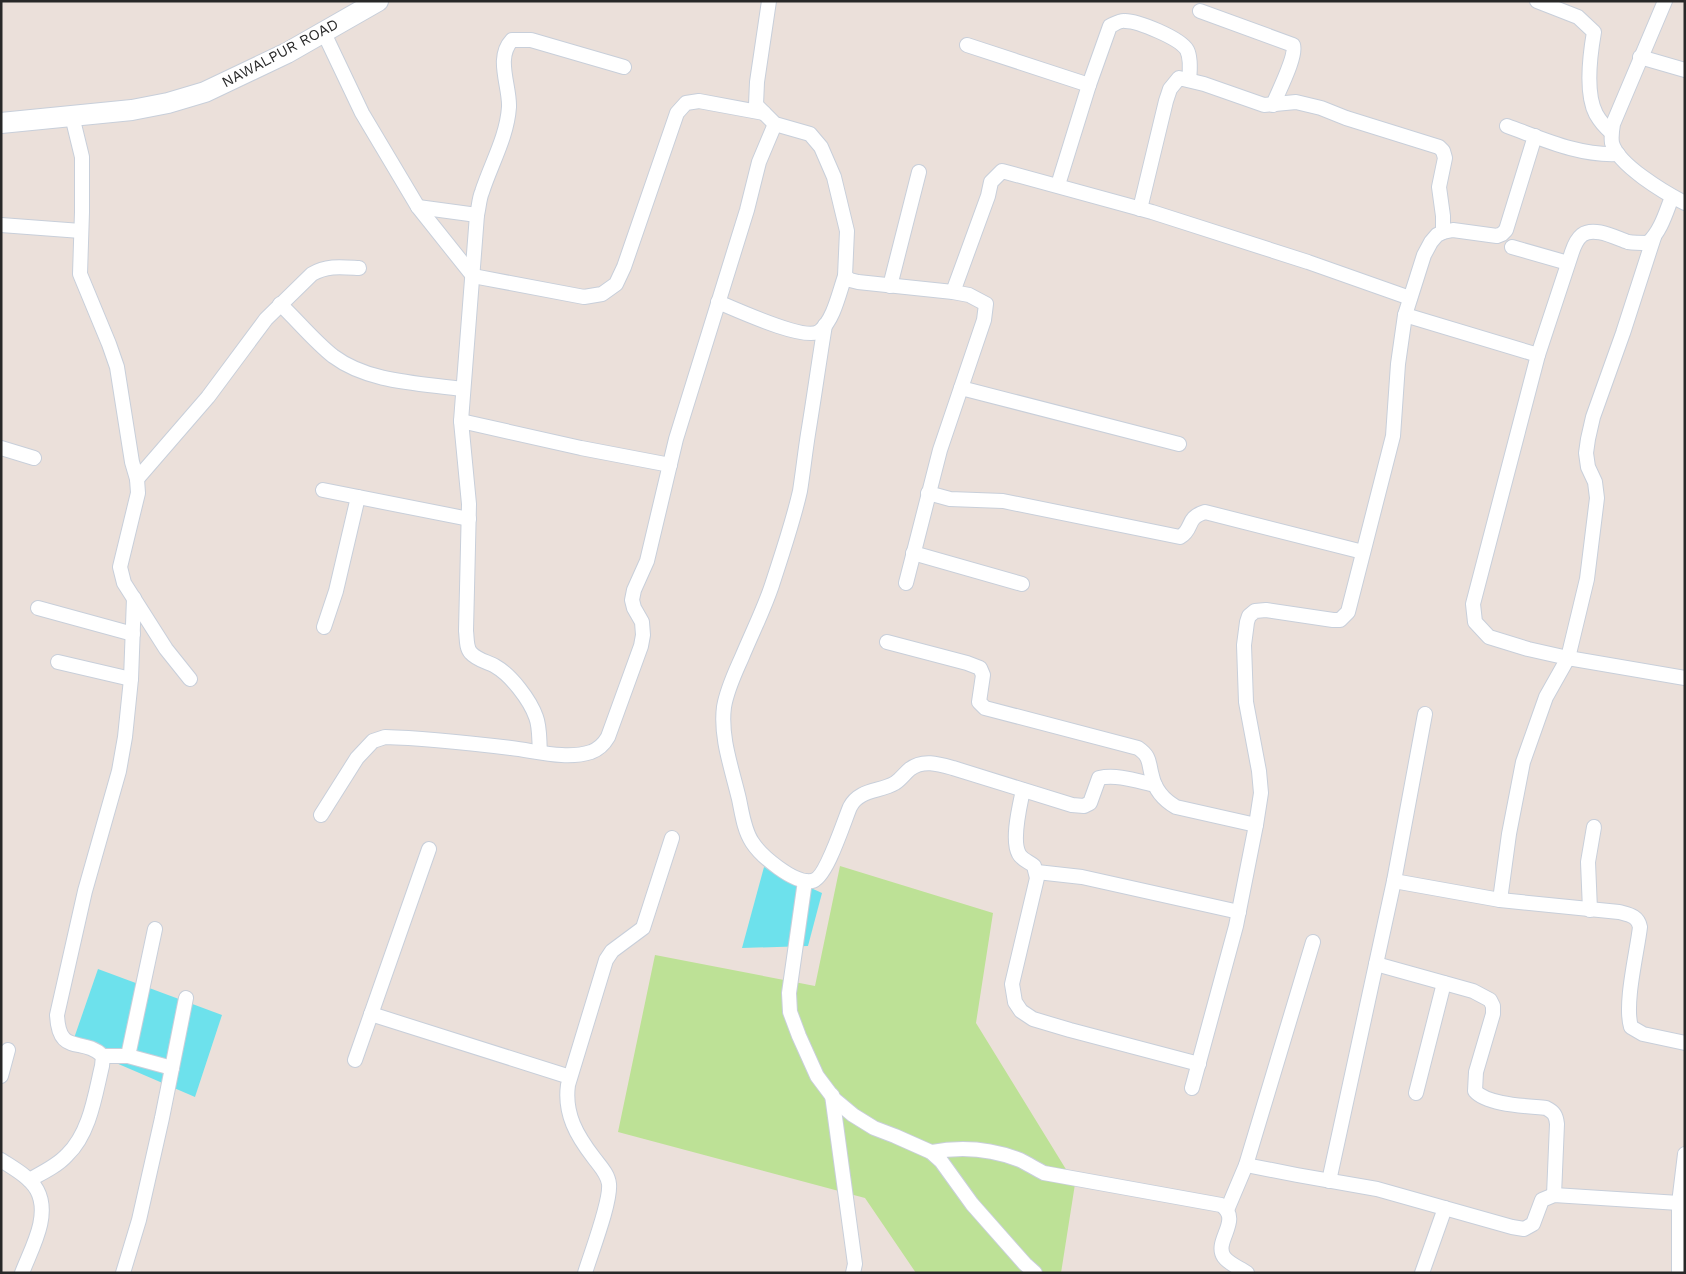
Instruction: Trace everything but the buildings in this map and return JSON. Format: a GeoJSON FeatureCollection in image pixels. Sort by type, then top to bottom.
{"type":"FeatureCollection","features":[{"type":"Feature","properties":{"kind":"street","name":"NAWALPUR ROAD"},"geometry":{"type":"LineString","coordinates":[[1,123],[132,110],[168,103],[205,92],[287,53],[378,1]]}},
{"type":"Feature","properties":{"kind":"street"},"geometry":{"type":"LineString","coordinates":[[718,302],[770,323],[800,333],[813,334],[825,325],[832,314],[846,276],[847,231],[834,177],[821,147],[810,134],[775,124],[756,105],[757,82],[769,1]]}},
{"type":"Feature","properties":{"kind":"street"},"geometry":{"type":"LineString","coordinates":[[1537,1],[1578,17],[1594,32],[1590,65],[1591,100],[1595,113],[1611,132]]}},
{"type":"Feature","properties":{"kind":"street"},"geometry":{"type":"LineString","coordinates":[[1665,1],[1613,124],[1611,132],[1612,144],[1618,154],[1643,177],[1685,204]]}},
{"type":"Feature","properties":{"kind":"street"},"geometry":{"type":"LineString","coordinates":[[1200,11],[1293,45],[1292,62],[1273,105]]}},
{"type":"Feature","properties":{"kind":"street"},"geometry":{"type":"LineString","coordinates":[[1058,185],[1089,85],[1110,26],[1122,20],[1134,22],[1181,42],[1187,50],[1189,80]]}},
{"type":"Feature","properties":{"kind":"street"},"geometry":{"type":"LineString","coordinates":[[323,32],[362,113],[418,207],[473,276],[584,297],[602,294],[616,284],[624,267],[677,112],[686,103],[699,101],[764,113]]}},
{"type":"Feature","properties":{"kind":"street"},"geometry":{"type":"LineString","coordinates":[[540,752],[537,718],[530,705],[508,677],[497,667],[476,657],[470,652],[467,643],[469,519],[461,421],[478,215],[481,194],[502,142],[506,125],[509,106],[504,65],[508,44],[512,40],[531,40],[624,67]]}},
{"type":"Feature","properties":{"kind":"street"},"geometry":{"type":"LineString","coordinates":[[967,45],[1089,85]]}},
{"type":"Feature","properties":{"kind":"street"},"geometry":{"type":"LineString","coordinates":[[1640,57],[1685,70]]}},
{"type":"Feature","properties":{"kind":"street"},"geometry":{"type":"LineString","coordinates":[[1140,210],[1170,89],[1179,78],[1264,105],[1296,102],[1321,108],[1346,118],[1438,147],[1443,151],[1445,158],[1439,187],[1443,232]]}},
{"type":"Feature","properties":{"kind":"street"},"geometry":{"type":"LineString","coordinates":[[72,116],[82,157],[80,274],[117,367],[132,462],[137,479],[138,493],[120,566],[124,583],[166,649],[190,679]]}},
{"type":"Feature","properties":{"kind":"street"},"geometry":{"type":"LineString","coordinates":[[321,816],[357,758],[373,741],[385,737],[575,754],[592,752],[601,747],[608,737],[641,646],[643,635],[642,622],[632,600],[634,590],[647,561],[676,440],[748,210],[759,162],[775,124]]}},
{"type":"Feature","properties":{"kind":"street"},"geometry":{"type":"LineString","coordinates":[[1507,126],[1572,150],[1604,155],[1618,154]]}},
{"type":"Feature","properties":{"kind":"street"},"geometry":{"type":"LineString","coordinates":[[1192,1088],[1239,912],[1261,793],[1246,702],[1244,645],[1249,616],[1255,611],[1266,610],[1340,620],[1348,612],[1393,436],[1398,364],[1405,316],[1416,278],[1431,242],[1437,235],[1452,230],[1497,236],[1506,230],[1535,136]]}},
{"type":"Feature","properties":{"kind":"street"},"geometry":{"type":"LineString","coordinates":[[953,292],[988,196],[991,182],[1002,171],[1058,185],[1308,262],[1410,298]]}},
{"type":"Feature","properties":{"kind":"street"},"geometry":{"type":"LineString","coordinates":[[890,286],[919,172]]}},
{"type":"Feature","properties":{"kind":"street"},"geometry":{"type":"LineString","coordinates":[[1500,900],[1509,834],[1523,762],[1546,698],[1568,658],[1587,579],[1597,498],[1595,482],[1588,467],[1586,453],[1593,417],[1654,238],[1672,197]]}},
{"type":"Feature","properties":{"kind":"street"},"geometry":{"type":"LineString","coordinates":[[418,207],[478,215]]}},
{"type":"Feature","properties":{"kind":"street"},"geometry":{"type":"LineString","coordinates":[[1,225],[80,230]]}},
{"type":"Feature","properties":{"kind":"street"},"geometry":{"type":"LineString","coordinates":[[1654,238],[1648,243],[1640,244],[1589,232],[1582,235],[1577,241],[1538,354],[1473,604],[1475,622],[1489,637],[1528,649],[1568,658],[1685,678]]}},
{"type":"Feature","properties":{"kind":"street"},"geometry":{"type":"LineString","coordinates":[[1512,247],[1568,263]]}},
{"type":"Feature","properties":{"kind":"street"},"geometry":{"type":"LineString","coordinates":[[137,479],[208,397],[280,304],[312,274],[320,269],[334,266],[359,268]]}},
{"type":"Feature","properties":{"kind":"street"},"geometry":{"type":"LineString","coordinates":[[846,276],[850,280],[858,282],[969,295],[986,304],[984,320],[960,388],[928,494],[906,584]]}},
{"type":"Feature","properties":{"kind":"street"},"geometry":{"type":"LineString","coordinates":[[280,304],[332,355],[358,370],[401,381],[463,389]]}},
{"type":"Feature","properties":{"kind":"street"},"geometry":{"type":"LineString","coordinates":[[1405,316],[1538,354]]}},
{"type":"Feature","properties":{"kind":"street"},"geometry":{"type":"LineString","coordinates":[[825,325],[800,491],[771,586],[727,690],[724,708],[723,727],[727,749],[751,841],[760,852],[782,870],[805,881],[818,879],[840,836],[851,805],[856,798],[866,792],[886,788],[898,782],[911,768],[921,763],[953,768],[1072,805],[1084,806],[1090,803],[1099,778],[1107,776],[1155,785]]}},
{"type":"Feature","properties":{"kind":"street"},"geometry":{"type":"LineString","coordinates":[[960,388],[1179,444]]}},
{"type":"Feature","properties":{"kind":"street"},"geometry":{"type":"LineString","coordinates":[[461,421],[670,466]]}},
{"type":"Feature","properties":{"kind":"street"},"geometry":{"type":"LineString","coordinates":[[1,448],[34,458]]}},
{"type":"Feature","properties":{"kind":"street"},"geometry":{"type":"LineString","coordinates":[[322,490],[469,519]]}},
{"type":"Feature","properties":{"kind":"street"},"geometry":{"type":"LineString","coordinates":[[928,494],[950,499],[1003,501],[1180,537],[1186,533],[1192,519],[1197,514],[1205,512],[1363,552]]}},
{"type":"Feature","properties":{"kind":"street"},"geometry":{"type":"LineString","coordinates":[[324,627],[336,591],[358,497]]}},
{"type":"Feature","properties":{"kind":"street"},"geometry":{"type":"LineString","coordinates":[[913,553],[1022,584]]}},
{"type":"Feature","properties":{"kind":"street"},"geometry":{"type":"LineString","coordinates":[[134,598],[131,679],[125,737],[119,771],[85,891],[57,1015],[58,1027],[62,1038],[71,1044],[96,1050],[103,1056],[128,1056],[172,1068]]}},
{"type":"Feature","properties":{"kind":"street"},"geometry":{"type":"LineString","coordinates":[[38,608],[133,634]]}},
{"type":"Feature","properties":{"kind":"street"},"geometry":{"type":"LineString","coordinates":[[887,642],[980,668],[983,675],[979,702],[985,708],[1138,748],[1149,759],[1155,785],[1160,794],[1176,807],[1256,825]]}},
{"type":"Feature","properties":{"kind":"street"},"geometry":{"type":"LineString","coordinates":[[58,662],[131,679]]}},
{"type":"Feature","properties":{"kind":"street"},"geometry":{"type":"LineString","coordinates":[[1329,1181],[1394,881],[1425,714]]}},
{"type":"Feature","properties":{"kind":"street"},"geometry":{"type":"LineString","coordinates":[[1023,790],[1017,827],[1017,849],[1019,854],[1031,863],[1036,872],[1035,888],[1012,984],[1015,1002],[1021,1011],[1033,1019],[1199,1064]]}},
{"type":"Feature","properties":{"kind":"street"},"geometry":{"type":"LineString","coordinates":[[1590,910],[1588,862],[1594,827]]}},
{"type":"Feature","properties":{"kind":"street"},"geometry":{"type":"LineString","coordinates":[[585,1273],[604,1210],[609,1186],[604,1170],[578,1137],[571,1120],[566,1096],[570,1077],[606,960],[612,951],[643,928],[672,838]]}},
{"type":"Feature","properties":{"kind":"street"},"geometry":{"type":"LineString","coordinates":[[355,1060],[429,849]]}},
{"type":"Feature","properties":{"kind":"street"},"geometry":{"type":"LineString","coordinates":[[1036,872],[1082,878],[1239,912]]}},
{"type":"Feature","properties":{"kind":"street"},"geometry":{"type":"LineString","coordinates":[[805,881],[789,993],[790,1012],[817,1076],[832,1096],[852,1116],[874,1128],[931,1152],[941,1161],[986,1219],[1035,1273]]}},
{"type":"Feature","properties":{"kind":"street"},"geometry":{"type":"LineString","coordinates":[[1394,881],[1500,900],[1619,912],[1636,917],[1639,921],[1638,940],[1628,1017],[1631,1027],[1643,1034],[1685,1043]]}},
{"type":"Feature","properties":{"kind":"street"},"geometry":{"type":"LineString","coordinates":[[128,1056],[155,929]]}},
{"type":"Feature","properties":{"kind":"street"},"geometry":{"type":"LineString","coordinates":[[1227,1210],[1246,1165],[1313,942]]}},
{"type":"Feature","properties":{"kind":"street"},"geometry":{"type":"LineString","coordinates":[[1376,964],[1444,983],[1490,1000],[1493,1006],[1493,1014],[1476,1072],[1475,1091],[1479,1096],[1493,1101],[1546,1108],[1553,1111],[1556,1116],[1554,1195]]}},
{"type":"Feature","properties":{"kind":"street"},"geometry":{"type":"LineString","coordinates":[[1416,1093],[1444,983]]}},
{"type":"Feature","properties":{"kind":"street"},"geometry":{"type":"LineString","coordinates":[[123,1273],[139,1220],[186,998]]}},
{"type":"Feature","properties":{"kind":"street"},"geometry":{"type":"LineString","coordinates":[[371,1014],[570,1077]]}},
{"type":"Feature","properties":{"kind":"street"},"geometry":{"type":"LineString","coordinates":[[1,1076],[8,1050]]}},
{"type":"Feature","properties":{"kind":"street"},"geometry":{"type":"LineString","coordinates":[[29,1180],[53,1167],[68,1155],[78,1142],[86,1125],[103,1056]]}},
{"type":"Feature","properties":{"kind":"street"},"geometry":{"type":"LineString","coordinates":[[832,1096],[855,1264],[854,1273]]}},
{"type":"Feature","properties":{"kind":"street"},"geometry":{"type":"LineString","coordinates":[[931,1152],[960,1147],[987,1150],[1020,1160],[1044,1173],[1221,1205],[1230,1216],[1222,1253],[1225,1259],[1247,1273]]}},
{"type":"Feature","properties":{"kind":"street"},"geometry":{"type":"LineString","coordinates":[[1679,1273],[1682,1218],[1679,1203],[1685,1154]]}},
{"type":"Feature","properties":{"kind":"street"},"geometry":{"type":"LineString","coordinates":[[1,1160],[29,1180],[37,1190],[41,1202],[42,1215],[39,1228],[22,1273]]}},
{"type":"Feature","properties":{"kind":"street"},"geometry":{"type":"LineString","coordinates":[[1246,1165],[1377,1189],[1512,1228],[1524,1229],[1533,1224],[1542,1200],[1554,1195],[1679,1203]]}},
{"type":"Feature","properties":{"kind":"street"},"geometry":{"type":"LineString","coordinates":[[1422,1273],[1445,1208]]}},
{"type":"Feature","properties":{"kind":"green space"},"geometry":{"type":"Polygon","coordinates":[[[840,866],[993,913],[976,1023],[1075,1184],[1061,1273],[916,1273],[865,1198],[618,1132],[655,955],[815,986],[840,866]]]}},
{"type":"Feature","properties":{"kind":"water"},"geometry":{"type":"Polygon","coordinates":[[[764,867],[822,893],[808,946],[742,948],[764,867]]]}},
{"type":"Feature","properties":{"kind":"water"},"geometry":{"type":"Polygon","coordinates":[[[98,969],[222,1015],[195,1097],[72,1044],[98,969]]]}}]}
